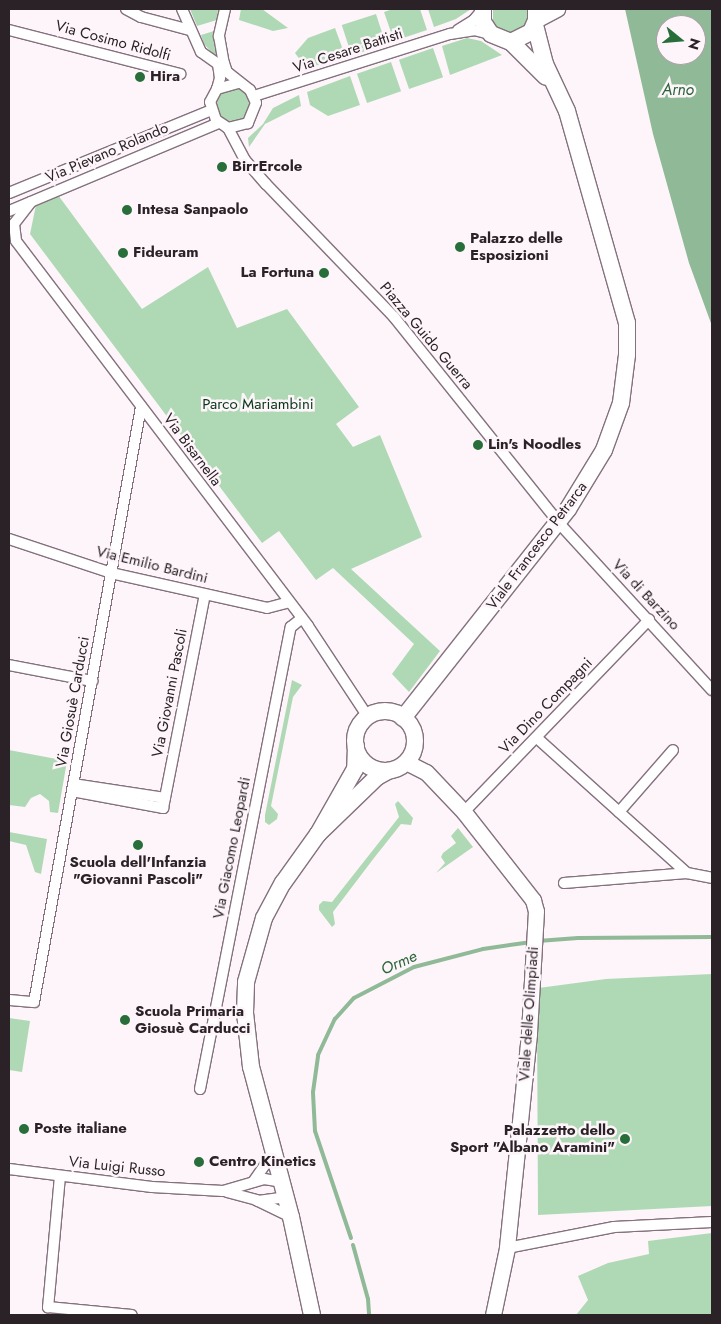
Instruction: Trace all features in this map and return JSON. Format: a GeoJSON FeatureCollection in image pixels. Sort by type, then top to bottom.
{"type":"FeatureCollection","features":[{"type":"Feature","properties":{"kind":"main road"},"geometry":{"type":"LineString","coordinates":[[483,9],[483,22],[491,34]]}},
{"type":"Feature","properties":{"kind":"main road"},"geometry":{"type":"LineString","coordinates":[[510,42],[525,37],[536,18]]}},
{"type":"Feature","properties":{"kind":"main road","name":"Viale Francesco Petrarca"},"geometry":{"type":"LineString","coordinates":[[403,718],[558,522],[604,450],[621,403],[627,347],[627,323],[615,275],[566,111],[543,58],[536,18]]}},
{"type":"Feature","properties":{"kind":"main road","name":"Viale Francesco Petrarca"},"geometry":{"type":"LineString","coordinates":[[491,34],[510,42],[539,68],[558,93]]}},
{"type":"Feature","properties":{"kind":"main road"},"geometry":{"type":"LineString","coordinates":[[312,1315],[291,1217],[252,1067],[245,1012],[246,982],[264,918],[283,882],[318,834],[352,774],[358,728],[368,717],[389,712],[403,718],[411,727],[414,739],[413,751],[406,762],[377,777],[318,834]]}},
{"type":"Feature","properties":{"kind":"main road"},"geometry":{"type":"LineString","coordinates":[[356,746],[368,766],[388,771]]}},
{"type":"Feature","properties":{"kind":"street"},"geometry":{"type":"LineString","coordinates":[[126,9],[141,17],[190,30]]}},
{"type":"Feature","properties":{"kind":"street"},"geometry":{"type":"LineString","coordinates":[[182,9],[201,52],[218,64],[220,78],[213,95],[211,110],[218,123],[228,128],[242,127],[253,118],[254,96],[227,72],[219,44],[225,9]]}},
{"type":"Feature","properties":{"kind":"street","name":"Via Cesare Battisti"},"geometry":{"type":"LineString","coordinates":[[450,34],[474,20],[483,9]]}},
{"type":"Feature","properties":{"kind":"street"},"geometry":{"type":"LineString","coordinates":[[536,18],[557,9]]}},
{"type":"Feature","properties":{"kind":"street","name":"Via Cosimo Ridolfi"},"geometry":{"type":"LineString","coordinates":[[9,30],[180,74]]}},
{"type":"Feature","properties":{"kind":"street","name":"Via Cesare Battisti"},"geometry":{"type":"LineString","coordinates":[[254,96],[450,34],[474,30],[491,34]]}},
{"type":"Feature","properties":{"kind":"street"},"geometry":{"type":"LineString","coordinates":[[217,89],[238,82]]}},
{"type":"Feature","properties":{"kind":"street","name":"Via Pievano Rolando"},"geometry":{"type":"LineString","coordinates":[[9,193],[211,110]]}},
{"type":"Feature","properties":{"kind":"street","name":"Via Pievano Rolando"},"geometry":{"type":"LineString","coordinates":[[9,210],[218,123]]}},
{"type":"Feature","properties":{"kind":"street","name":"Piazza Guido Guerra"},"geometry":{"type":"LineString","coordinates":[[228,128],[245,160],[394,317],[558,522]]}},
{"type":"Feature","properties":{"kind":"street","name":"Via Bisarnella"},"geometry":{"type":"LineString","coordinates":[[31,202],[14,224],[16,241],[302,618],[368,717]]}},
{"type":"Feature","properties":{"kind":"street","name":"Via Giosuè Carducci"},"geometry":{"type":"LineString","coordinates":[[9,1000],[34,1002],[141,407]]}},
{"type":"Feature","properties":{"kind":"street","name":"Via di Barzino"},"geometry":{"type":"LineString","coordinates":[[558,522],[712,690]]}},
{"type":"Feature","properties":{"kind":"street","name":"Via Emilio Bardini"},"geometry":{"type":"LineString","coordinates":[[9,539],[111,573],[266,608],[289,602]]}},
{"type":"Feature","properties":{"kind":"street","name":"Via Giovanni Pascoli"},"geometry":{"type":"LineString","coordinates":[[72,788],[163,808],[205,594]]}},
{"type":"Feature","properties":{"kind":"street","name":"Via Giacomo Leopardi"},"geometry":{"type":"LineString","coordinates":[[200,1089],[291,627],[302,618]]}},
{"type":"Feature","properties":{"kind":"street","name":"Via Dino Compagni"},"geometry":{"type":"LineString","coordinates":[[464,812],[649,620]]}},
{"type":"Feature","properties":{"kind":"street"},"geometry":{"type":"LineString","coordinates":[[9,665],[92,680]]}},
{"type":"Feature","properties":{"kind":"street"},"geometry":{"type":"LineString","coordinates":[[537,738],[687,873]]}},
{"type":"Feature","properties":{"kind":"street"},"geometry":{"type":"LineString","coordinates":[[619,812],[673,750]]}},
{"type":"Feature","properties":{"kind":"street","name":"Viale delle Olimpiadi"},"geometry":{"type":"LineString","coordinates":[[406,762],[426,772],[464,812],[534,900],[536,912],[532,977],[507,1248],[493,1315]]}},
{"type":"Feature","properties":{"kind":"street"},"geometry":{"type":"LineString","coordinates":[[564,883],[687,873],[712,878]]}},
{"type":"Feature","properties":{"kind":"street"},"geometry":{"type":"LineString","coordinates":[[253,1182],[274,1152]]}},
{"type":"Feature","properties":{"kind":"street","name":"Via Luigi Russo"},"geometry":{"type":"LineString","coordinates":[[9,1169],[60,1176],[223,1191],[257,1201],[291,1217]]}},
{"type":"Feature","properties":{"kind":"street"},"geometry":{"type":"LineString","coordinates":[[60,1176],[47,1311],[132,1315]]}},
{"type":"Feature","properties":{"kind":"street","name":"Via Luigi Russo"},"geometry":{"type":"LineString","coordinates":[[223,1191],[264,1179],[284,1190]]}},
{"type":"Feature","properties":{"kind":"street","name":"Via Luigi Russo"},"geometry":{"type":"LineString","coordinates":[[257,1201],[284,1190]]}},
{"type":"Feature","properties":{"kind":"street"},"geometry":{"type":"LineString","coordinates":[[507,1248],[614,1227],[712,1222]]}},
{"type":"Feature","properties":{"kind":"green space"},"geometry":{"type":"Polygon","coordinates":[[[190,9],[218,9],[217,20],[197,26],[190,9]]]}},
{"type":"Feature","properties":{"kind":"green space"},"geometry":{"type":"Polygon","coordinates":[[[241,9],[262,9],[288,28],[273,31],[239,20],[241,9]]]}},
{"type":"Feature","properties":{"kind":"green space"},"geometry":{"type":"Polygon","coordinates":[[[393,9],[420,9],[427,30],[394,41],[384,12],[393,9]]]}},
{"type":"Feature","properties":{"kind":"green space"},"geometry":{"type":"Polygon","coordinates":[[[428,9],[471,9],[456,19],[434,27],[428,9]]]}},
{"type":"Feature","properties":{"kind":"green space"},"geometry":{"type":"Polygon","coordinates":[[[493,9],[529,9],[531,18],[521,33],[503,34],[493,25],[493,9]]]}},
{"type":"Feature","properties":{"kind":"green space"},"geometry":{"type":"Polygon","coordinates":[[[376,14],[386,44],[352,56],[342,25],[376,14]]]}},
{"type":"Feature","properties":{"kind":"green space"},"geometry":{"type":"Polygon","coordinates":[[[335,28],[346,58],[306,68],[295,53],[308,38],[335,28]]]}},
{"type":"Feature","properties":{"kind":"green space"},"geometry":{"type":"Polygon","coordinates":[[[214,31],[214,46],[219,60],[204,44],[201,35],[214,31]]]}},
{"type":"Feature","properties":{"kind":"green space"},"geometry":{"type":"Polygon","coordinates":[[[467,38],[481,41],[502,55],[450,75],[442,46],[467,38]]]}},
{"type":"Feature","properties":{"kind":"green space"},"geometry":{"type":"Polygon","coordinates":[[[433,48],[443,77],[409,89],[399,60],[433,48]]]}},
{"type":"Feature","properties":{"kind":"green space"},"geometry":{"type":"Polygon","coordinates":[[[391,62],[401,91],[367,103],[357,74],[391,62]]]}},
{"type":"Feature","properties":{"kind":"green space"},"geometry":{"type":"Polygon","coordinates":[[[350,76],[360,105],[328,116],[310,105],[307,92],[350,76]]]}},
{"type":"Feature","properties":{"kind":"green space"},"geometry":{"type":"Polygon","coordinates":[[[233,88],[240,89],[245,93],[249,98],[249,112],[245,117],[240,121],[233,122],[226,121],[221,117],[217,112],[216,105],[217,98],[221,93],[226,89],[233,88]]]}},
{"type":"Feature","properties":{"kind":"green space"},"geometry":{"type":"Polygon","coordinates":[[[299,95],[301,106],[265,124],[249,147],[248,138],[263,124],[273,108],[299,95]]]}},
{"type":"Feature","properties":{"kind":"green space","name":"Parco Mariambini"},"geometry":{"type":"Polygon","coordinates":[[[58,195],[142,309],[208,267],[237,328],[287,309],[359,407],[336,424],[353,447],[380,435],[422,537],[351,569],[440,651],[409,692],[392,674],[414,644],[333,568],[316,580],[279,531],[262,543],[30,234],[36,205],[58,195]]]}},
{"type":"Feature","properties":{"kind":"green space"},"geometry":{"type":"Polygon","coordinates":[[[292,680],[302,685],[293,697],[271,806],[278,814],[277,819],[269,825],[265,822],[265,815],[292,680]]]}},
{"type":"Feature","properties":{"kind":"green space"},"geometry":{"type":"Polygon","coordinates":[[[9,750],[67,761],[58,813],[50,812],[49,801],[40,794],[31,798],[25,807],[9,805],[9,750]]]}},
{"type":"Feature","properties":{"kind":"green space"},"geometry":{"type":"Polygon","coordinates":[[[398,801],[413,818],[411,825],[401,824],[374,858],[333,912],[335,924],[332,927],[319,910],[319,905],[323,901],[332,902],[399,817],[395,804],[398,801]]]}},
{"type":"Feature","properties":{"kind":"green space"},"geometry":{"type":"Polygon","coordinates":[[[458,828],[473,847],[436,873],[445,863],[441,857],[443,853],[456,843],[451,836],[458,828]]]}},
{"type":"Feature","properties":{"kind":"green space"},"geometry":{"type":"Polygon","coordinates":[[[9,832],[47,839],[41,874],[35,872],[26,845],[9,841],[9,832]]]}},
{"type":"Feature","properties":{"kind":"green space","name":"Palazzetto dello Sport \"Albano Aramini\""},"geometry":{"type":"Polygon","coordinates":[[[712,974],[712,1206],[538,1215],[537,1014],[531,989],[606,979],[712,974]]]}},
{"type":"Feature","properties":{"kind":"green space"},"geometry":{"type":"Polygon","coordinates":[[[9,1018],[30,1021],[22,1072],[9,1070],[9,1018]]]}},
{"type":"Feature","properties":{"kind":"green space"},"geometry":{"type":"Polygon","coordinates":[[[712,1233],[712,1315],[576,1315],[588,1300],[578,1276],[608,1263],[649,1254],[648,1241],[712,1233]]]}},
{"type":"Feature","properties":{"kind":"water","name":"Arno"},"geometry":{"type":"Polygon","coordinates":[[[625,9],[712,9],[712,326],[689,263],[653,134],[625,9]]]}},
{"type":"Feature","properties":{"kind":"waterway","name":"Orme"},"geometry":{"type":"LineString","coordinates":[[538,941],[578,938],[712,937]]}},
{"type":"Feature","properties":{"kind":"waterway","name":"Orme"},"geometry":{"type":"LineString","coordinates":[[351,1238],[315,1131],[313,1092],[318,1055],[335,1019],[354,998],[414,967],[483,949],[531,942]]}},
{"type":"Feature","properties":{"kind":"waterway","name":"Orme"},"geometry":{"type":"LineString","coordinates":[[353,1245],[368,1299],[369,1315]]}},
{"type":"Feature","properties":{"kind":"place","name":"Hira"},"geometry":{"type":"Point","coordinates":[140,77]}},
{"type":"Feature","properties":{"kind":"place","name":"BirrErcole"},"geometry":{"type":"Point","coordinates":[222,167]}},
{"type":"Feature","properties":{"kind":"place","name":"Intesa Sanpaolo"},"geometry":{"type":"Point","coordinates":[127,210]}},
{"type":"Feature","properties":{"kind":"place","name":"Palazzo delle Esposizioni"},"geometry":{"type":"Point","coordinates":[460,247]}},
{"type":"Feature","properties":{"kind":"place","name":"Fideuram"},"geometry":{"type":"Point","coordinates":[123,253]}},
{"type":"Feature","properties":{"kind":"place","name":"La Fortuna"},"geometry":{"type":"Point","coordinates":[324,273]}},
{"type":"Feature","properties":{"kind":"place","name":"Lin's Noodles"},"geometry":{"type":"Point","coordinates":[478,445]}},
{"type":"Feature","properties":{"kind":"place","name":"Scuola dell'Infanzia \"Giovanni Pascoli\""},"geometry":{"type":"Point","coordinates":[138,845]}},
{"type":"Feature","properties":{"kind":"place","name":"Scuola Primaria Giosuè Carducci"},"geometry":{"type":"Point","coordinates":[125,1020]}},
{"type":"Feature","properties":{"kind":"place","name":"Poste italiane"},"geometry":{"type":"Point","coordinates":[24,1129]}},
{"type":"Feature","properties":{"kind":"place","name":"Palazzetto dello Sport \"Albano Aramini\""},"geometry":{"type":"Point","coordinates":[625,1139]}},
{"type":"Feature","properties":{"kind":"place","name":"Centro Kinetics"},"geometry":{"type":"Point","coordinates":[199,1162]}}]}
